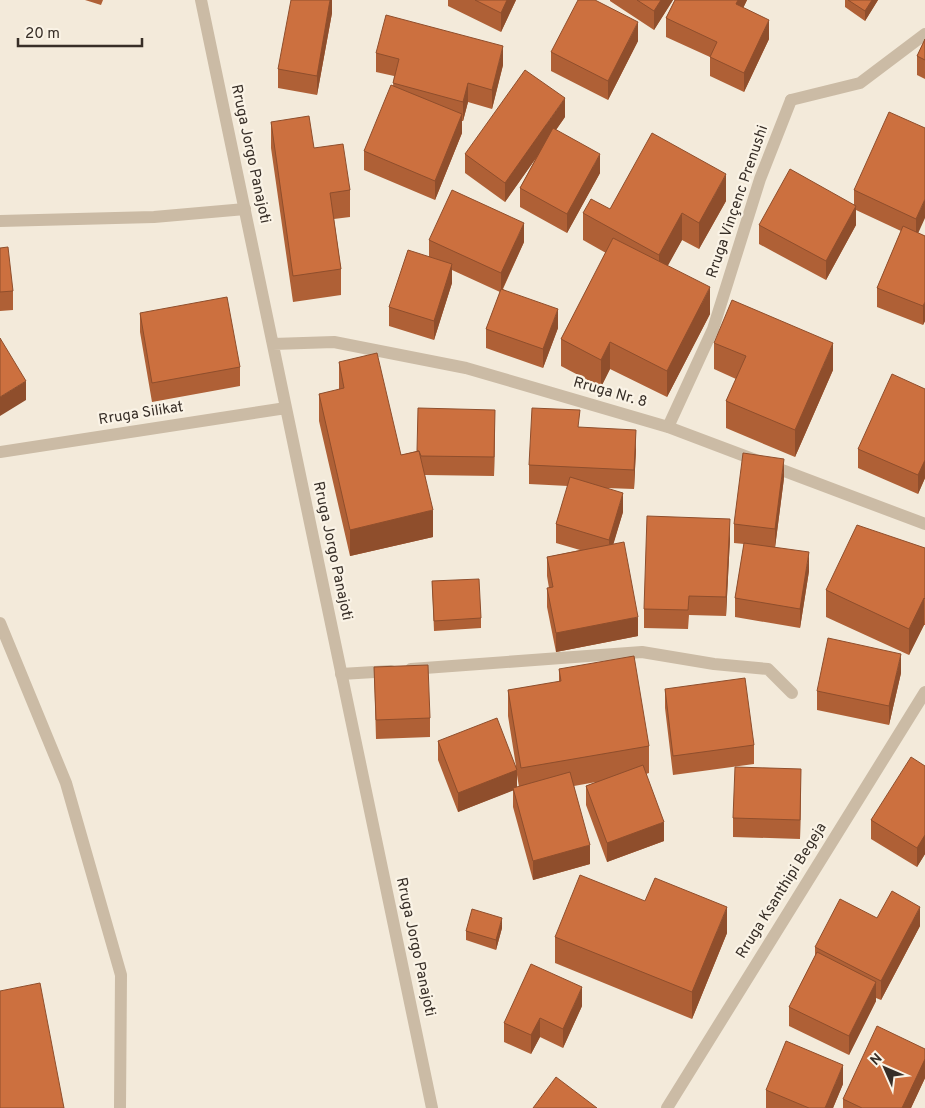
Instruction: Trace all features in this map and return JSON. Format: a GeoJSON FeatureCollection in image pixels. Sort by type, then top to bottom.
{"type":"FeatureCollection","features":[{"type":"Feature","properties":{"kind":"street","name":"Rruga Jorgo Panajoti"},"geometry":{"type":"LineString","coordinates":[[201,0],[432,1108]]}},
{"type":"Feature","properties":{"kind":"street","name":"Rruga Vinçenc Prenushi"},"geometry":{"type":"LineString","coordinates":[[668,426],[713,329],[760,179],[791,100],[860,83],[925,34]]}},
{"type":"Feature","properties":{"kind":"street"},"geometry":{"type":"LineString","coordinates":[[0,221],[154,218],[245,209]]}},
{"type":"Feature","properties":{"kind":"street","name":"Rruga Nr. 8"},"geometry":{"type":"LineString","coordinates":[[273,344],[334,342],[466,368],[668,426],[925,524]]}},
{"type":"Feature","properties":{"kind":"street","name":"Rruga Silikat"},"geometry":{"type":"LineString","coordinates":[[0,452],[286,408]]}},
{"type":"Feature","properties":{"kind":"street"},"geometry":{"type":"LineString","coordinates":[[0,623],[66,783],[121,975],[120,1108]]}},
{"type":"Feature","properties":{"kind":"street"},"geometry":{"type":"LineString","coordinates":[[341,674],[642,652],[714,664],[768,669],[792,693]]}},
{"type":"Feature","properties":{"kind":"street","name":"Rruga Ksanthipi Begeja"},"geometry":{"type":"LineString","coordinates":[[667,1108],[925,692]]}},
{"type":"Feature","properties":{"kind":"building"},"geometry":{"type":"Polygon","coordinates":[[[291,0],[330,0],[317,76],[278,69],[291,0]]]}},
{"type":"Feature","properties":{"kind":"building"},"geometry":{"type":"Polygon","coordinates":[[[475,0],[507,0],[501,13],[475,0]]]}},
{"type":"Feature","properties":{"kind":"building"},"geometry":{"type":"Polygon","coordinates":[[[578,0],[595,0],[638,22],[608,81],[551,52],[578,0]]]}},
{"type":"Feature","properties":{"kind":"building"},"geometry":{"type":"Polygon","coordinates":[[[637,0],[661,0],[654,11],[637,0]]]}},
{"type":"Feature","properties":{"kind":"building"},"geometry":{"type":"Polygon","coordinates":[[[675,0],[738,0],[736,4],[769,20],[744,73],[710,57],[717,42],[666,18],[675,0]]]}},
{"type":"Feature","properties":{"kind":"building"},"geometry":{"type":"Polygon","coordinates":[[[848,0],[872,0],[865,11],[848,0]]]}},
{"type":"Feature","properties":{"kind":"building"},"geometry":{"type":"Polygon","coordinates":[[[386,15],[503,46],[492,90],[468,83],[463,102],[393,83],[399,59],[376,53],[386,15]]]}},
{"type":"Feature","properties":{"kind":"building"},"geometry":{"type":"Polygon","coordinates":[[[925,39],[925,60],[917,56],[925,39]]]}},
{"type":"Feature","properties":{"kind":"building"},"geometry":{"type":"Polygon","coordinates":[[[525,70],[565,98],[505,183],[465,154],[525,70]]]}},
{"type":"Feature","properties":{"kind":"building"},"geometry":{"type":"Polygon","coordinates":[[[391,85],[462,114],[435,181],[364,151],[391,85]]]}},
{"type":"Feature","properties":{"kind":"building"},"geometry":{"type":"Polygon","coordinates":[[[889,112],[925,128],[925,199],[916,219],[854,190],[889,112]]]}},
{"type":"Feature","properties":{"kind":"building"},"geometry":{"type":"Polygon","coordinates":[[[309,116],[314,148],[343,144],[350,190],[330,193],[341,269],[293,276],[271,122],[309,116]]]}},
{"type":"Feature","properties":{"kind":"building"},"geometry":{"type":"Polygon","coordinates":[[[553,128],[600,154],[567,214],[520,188],[553,128]]]}},
{"type":"Feature","properties":{"kind":"building"},"geometry":{"type":"Polygon","coordinates":[[[652,133],[726,174],[699,223],[682,213],[659,255],[583,213],[591,199],[610,209],[652,133]]]}},
{"type":"Feature","properties":{"kind":"building"},"geometry":{"type":"Polygon","coordinates":[[[790,169],[856,206],[826,261],[759,225],[790,169]]]}},
{"type":"Feature","properties":{"kind":"building"},"geometry":{"type":"Polygon","coordinates":[[[452,190],[524,223],[501,273],[429,240],[452,190]]]}},
{"type":"Feature","properties":{"kind":"building"},"geometry":{"type":"Polygon","coordinates":[[[903,226],[925,236],[925,302],[923,306],[877,288],[903,226]]]}},
{"type":"Feature","properties":{"kind":"building"},"geometry":{"type":"Polygon","coordinates":[[[613,238],[710,287],[667,371],[610,342],[601,360],[561,339],[613,238]]]}},
{"type":"Feature","properties":{"kind":"building"},"geometry":{"type":"Polygon","coordinates":[[[8,247],[13,291],[0,292],[0,248],[8,247]]]}},
{"type":"Feature","properties":{"kind":"building"},"geometry":{"type":"Polygon","coordinates":[[[408,250],[452,264],[434,321],[389,307],[408,250]]]}},
{"type":"Feature","properties":{"kind":"building"},"geometry":{"type":"Polygon","coordinates":[[[501,289],[558,309],[543,349],[486,329],[501,289]]]}},
{"type":"Feature","properties":{"kind":"building"},"geometry":{"type":"Polygon","coordinates":[[[227,297],[240,367],[152,383],[140,313],[227,297]]]}},
{"type":"Feature","properties":{"kind":"building"},"geometry":{"type":"Polygon","coordinates":[[[732,300],[833,343],[795,430],[726,401],[746,356],[714,343],[732,300]]]}},
{"type":"Feature","properties":{"kind":"building"},"geometry":{"type":"Polygon","coordinates":[[[0,338],[26,381],[0,397],[0,338]]]}},
{"type":"Feature","properties":{"kind":"building"},"geometry":{"type":"Polygon","coordinates":[[[377,353],[401,455],[419,451],[433,510],[350,530],[319,394],[344,388],[339,362],[377,353]]]}},
{"type":"Feature","properties":{"kind":"building"},"geometry":{"type":"Polygon","coordinates":[[[892,374],[925,389],[925,460],[918,475],[858,449],[892,374]]]}},
{"type":"Feature","properties":{"kind":"building"},"geometry":{"type":"Polygon","coordinates":[[[418,408],[495,410],[494,457],[421,456],[419,451],[417,451],[418,408]]]}},
{"type":"Feature","properties":{"kind":"building"},"geometry":{"type":"Polygon","coordinates":[[[532,408],[580,410],[578,427],[636,430],[634,470],[529,465],[532,408]]]}},
{"type":"Feature","properties":{"kind":"building"},"geometry":{"type":"Polygon","coordinates":[[[743,453],[784,459],[775,529],[734,524],[743,453]]]}},
{"type":"Feature","properties":{"kind":"building"},"geometry":{"type":"Polygon","coordinates":[[[570,477],[623,493],[609,540],[556,524],[570,477]]]}},
{"type":"Feature","properties":{"kind":"building"},"geometry":{"type":"Polygon","coordinates":[[[647,516],[730,519],[726,597],[689,596],[688,610],[644,609],[647,516]]]}},
{"type":"Feature","properties":{"kind":"building"},"geometry":{"type":"Polygon","coordinates":[[[857,525],[925,548],[925,599],[909,629],[826,590],[857,525]]]}},
{"type":"Feature","properties":{"kind":"building"},"geometry":{"type":"Polygon","coordinates":[[[624,542],[638,617],[556,633],[547,588],[553,587],[547,557],[624,542]]]}},
{"type":"Feature","properties":{"kind":"building"},"geometry":{"type":"Polygon","coordinates":[[[744,543],[809,552],[800,609],[735,598],[744,543]]]}},
{"type":"Feature","properties":{"kind":"building"},"geometry":{"type":"Polygon","coordinates":[[[479,579],[481,618],[434,621],[432,581],[479,579]]]}},
{"type":"Feature","properties":{"kind":"building"},"geometry":{"type":"Polygon","coordinates":[[[828,638],[901,654],[889,706],[817,691],[828,638]]]}},
{"type":"Feature","properties":{"kind":"building"},"geometry":{"type":"Polygon","coordinates":[[[634,656],[649,746],[521,768],[508,690],[561,681],[559,669],[634,656]]]}},
{"type":"Feature","properties":{"kind":"building"},"geometry":{"type":"Polygon","coordinates":[[[428,665],[430,718],[376,720],[374,667],[428,665]]]}},
{"type":"Feature","properties":{"kind":"building"},"geometry":{"type":"Polygon","coordinates":[[[745,678],[754,745],[673,756],[665,689],[745,678]]]}},
{"type":"Feature","properties":{"kind":"building"},"geometry":{"type":"Polygon","coordinates":[[[497,718],[517,770],[458,793],[438,741],[497,718]]]}},
{"type":"Feature","properties":{"kind":"building"},"geometry":{"type":"Polygon","coordinates":[[[911,757],[925,766],[925,835],[917,848],[871,820],[911,757]]]}},
{"type":"Feature","properties":{"kind":"building"},"geometry":{"type":"Polygon","coordinates":[[[643,765],[664,822],[607,843],[586,786],[643,765]]]}},
{"type":"Feature","properties":{"kind":"building"},"geometry":{"type":"Polygon","coordinates":[[[735,767],[801,769],[800,820],[733,818],[735,767]]]}},
{"type":"Feature","properties":{"kind":"building"},"geometry":{"type":"Polygon","coordinates":[[[570,772],[590,845],[533,861],[513,788],[570,772]]]}},
{"type":"Feature","properties":{"kind":"building"},"geometry":{"type":"Polygon","coordinates":[[[580,875],[645,901],[655,878],[727,907],[692,992],[555,937],[580,875]]]}},
{"type":"Feature","properties":{"kind":"building"},"geometry":{"type":"Polygon","coordinates":[[[892,891],[920,907],[881,981],[815,947],[840,899],[877,918],[892,891]]]}},
{"type":"Feature","properties":{"kind":"building"},"geometry":{"type":"Polygon","coordinates":[[[472,909],[502,918],[496,940],[466,931],[472,909]]]}},
{"type":"Feature","properties":{"kind":"building"},"geometry":{"type":"Polygon","coordinates":[[[817,952],[876,982],[849,1036],[789,1007],[817,952]]]}},
{"type":"Feature","properties":{"kind":"building"},"geometry":{"type":"Polygon","coordinates":[[[531,964],[582,987],[563,1029],[540,1018],[531,1035],[504,1023],[531,964]]]}},
{"type":"Feature","properties":{"kind":"building"},"geometry":{"type":"Polygon","coordinates":[[[40,983],[64,1108],[0,1108],[0,991],[40,983]]]}},
{"type":"Feature","properties":{"kind":"building"},"geometry":{"type":"Polygon","coordinates":[[[877,1026],[925,1049],[925,1059],[902,1108],[862,1108],[843,1099],[877,1026]]]}},
{"type":"Feature","properties":{"kind":"building"},"geometry":{"type":"Polygon","coordinates":[[[786,1041],[843,1065],[825,1108],[809,1108],[766,1090],[786,1041]]]}},
{"type":"Feature","properties":{"kind":"building"},"geometry":{"type":"Polygon","coordinates":[[[556,1077],[597,1108],[533,1108],[556,1077]]]}}]}
